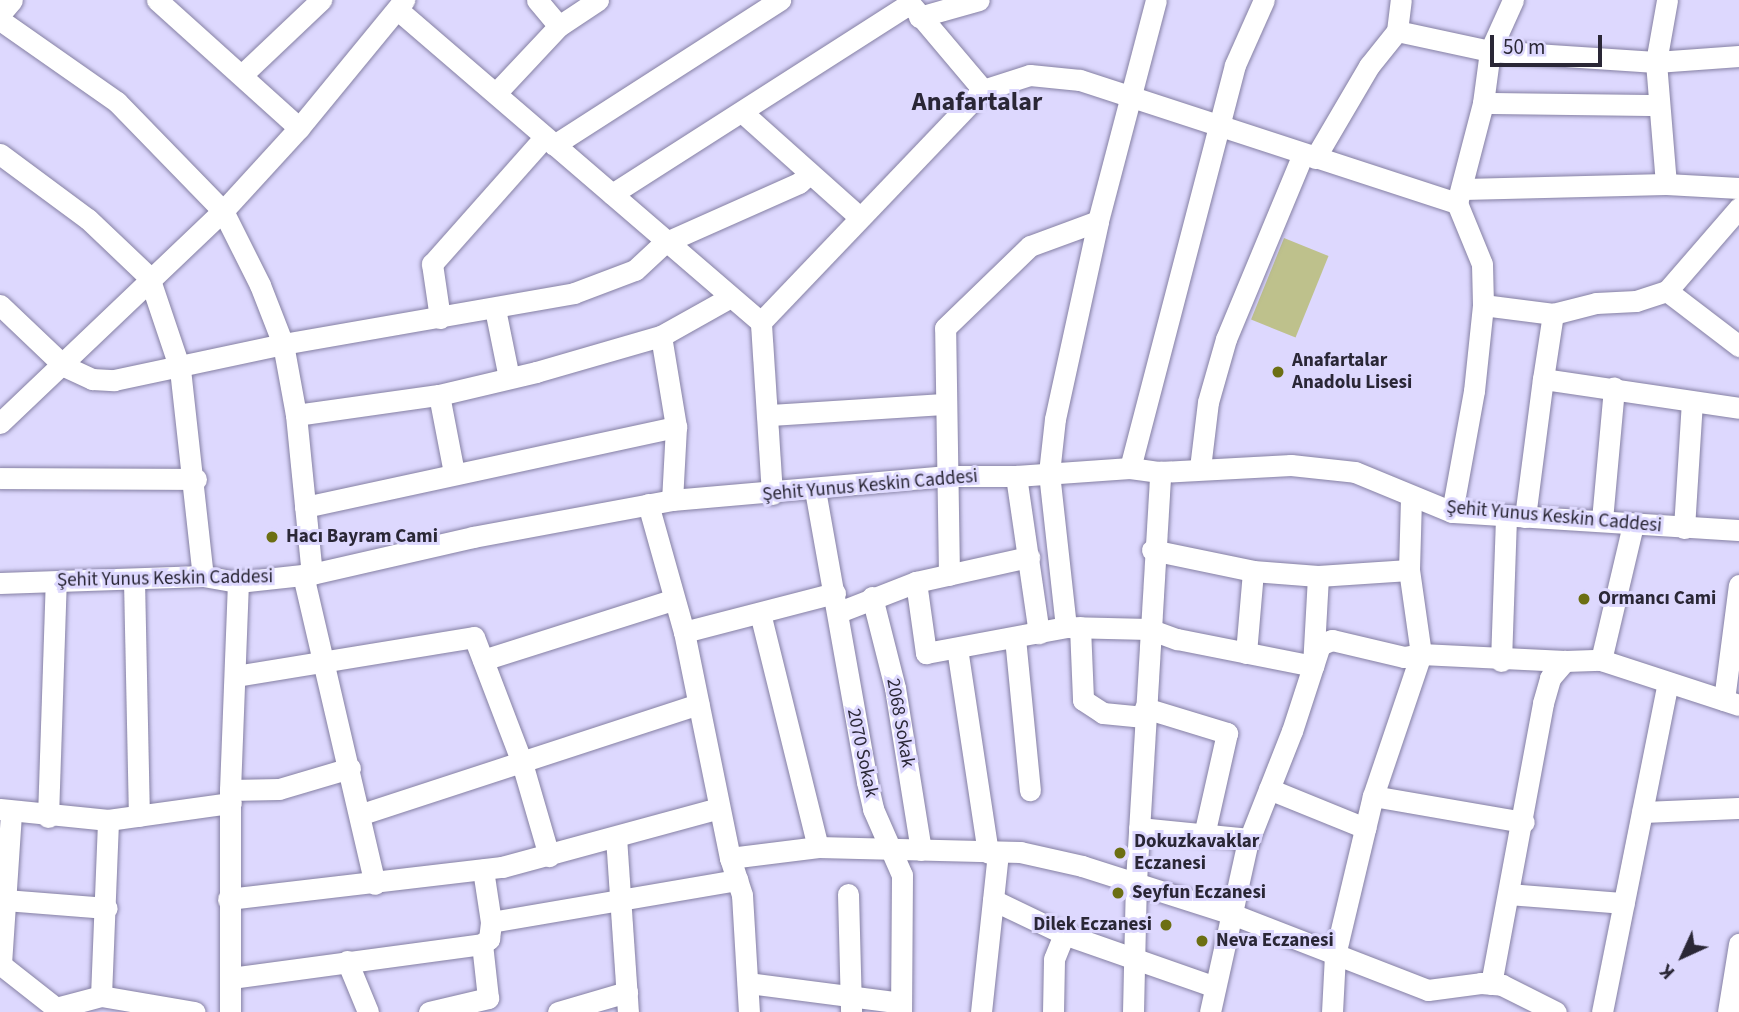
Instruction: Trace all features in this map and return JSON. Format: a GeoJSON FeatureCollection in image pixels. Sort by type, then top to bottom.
{"type":"FeatureCollection","features":[{"type":"Feature","properties":{"kind":"street"},"geometry":{"type":"LineString","coordinates":[[0,14],[12,0]]}},
{"type":"Feature","properties":{"kind":"street"},"geometry":{"type":"LineString","coordinates":[[157,0],[243,74],[299,128]]}},
{"type":"Feature","properties":{"kind":"street"},"geometry":{"type":"LineString","coordinates":[[243,74],[321,0]]}},
{"type":"Feature","properties":{"kind":"street"},"geometry":{"type":"LineString","coordinates":[[537,0],[559,26]]}},
{"type":"Feature","properties":{"kind":"street"},"geometry":{"type":"LineString","coordinates":[[496,93],[559,26],[598,0]]}},
{"type":"Feature","properties":{"kind":"street"},"geometry":{"type":"LineString","coordinates":[[440,317],[432,264],[549,141],[780,0]]}},
{"type":"Feature","properties":{"kind":"street"},"geometry":{"type":"LineString","coordinates":[[612,194],[911,7],[979,0]]}},
{"type":"Feature","properties":{"kind":"street"},"geometry":{"type":"LineString","coordinates":[[1156,0],[1098,221],[1055,419],[1049,473],[1083,700],[1103,713],[1144,712],[1227,733],[1205,831]]}},
{"type":"Feature","properties":{"kind":"street"},"geometry":{"type":"LineString","coordinates":[[1130,468],[1222,125],[1235,65],[1264,0]]}},
{"type":"Feature","properties":{"kind":"street"},"geometry":{"type":"LineString","coordinates":[[1200,468],[1208,402],[1226,339],[1309,156],[1369,66],[1397,31],[1401,0]]}},
{"type":"Feature","properties":{"kind":"street"},"geometry":{"type":"LineString","coordinates":[[1452,512],[1475,391],[1483,305],[1482,264],[1460,196],[1483,103],[1490,51],[1513,0]]}},
{"type":"Feature","properties":{"kind":"street"},"geometry":{"type":"LineString","coordinates":[[1666,184],[1657,105],[1656,62],[1667,0]]}},
{"type":"Feature","properties":{"kind":"street"},"geometry":{"type":"LineString","coordinates":[[0,423],[64,366],[149,277],[223,211],[299,128],[401,5],[664,243],[761,322]]}},
{"type":"Feature","properties":{"kind":"street"},"geometry":{"type":"LineString","coordinates":[[911,7],[983,90]]}},
{"type":"Feature","properties":{"kind":"street"},"geometry":{"type":"LineString","coordinates":[[0,20],[117,102],[223,211],[260,285],[283,344],[296,415],[308,574],[375,884]]}},
{"type":"Feature","properties":{"kind":"street"},"geometry":{"type":"LineString","coordinates":[[1397,31],[1490,51],[1656,62],[1739,56]]}},
{"type":"Feature","properties":{"kind":"street"},"geometry":{"type":"LineString","coordinates":[[772,494],[761,322],[858,216],[983,90],[1030,75],[1080,80],[1130,93],[1309,156],[1460,196],[1666,184],[1739,188]]}},
{"type":"Feature","properties":{"kind":"street"},"geometry":{"type":"LineString","coordinates":[[1483,103],[1657,105]]}},
{"type":"Feature","properties":{"kind":"street"},"geometry":{"type":"LineString","coordinates":[[743,113],[858,216]]}},
{"type":"Feature","properties":{"kind":"street"},"geometry":{"type":"LineString","coordinates":[[0,154],[88,219],[149,277],[180,369],[196,479],[203,576]]}},
{"type":"Feature","properties":{"kind":"street"},"geometry":{"type":"LineString","coordinates":[[0,305],[64,366],[92,379],[114,380],[180,369],[283,344],[550,300],[635,270],[664,243],[799,183],[809,174]]}},
{"type":"Feature","properties":{"kind":"street"},"geometry":{"type":"LineString","coordinates":[[1483,305],[1553,314],[1596,303],[1636,301],[1667,291],[1739,208]]}},
{"type":"Feature","properties":{"kind":"street"},"geometry":{"type":"LineString","coordinates":[[949,575],[945,476],[946,328],[1030,246],[1098,221]]}},
{"type":"Feature","properties":{"kind":"street"},"geometry":{"type":"LineString","coordinates":[[1667,291],[1739,346]]}},
{"type":"Feature","properties":{"kind":"street"},"geometry":{"type":"LineString","coordinates":[[296,415],[439,395],[509,378],[662,336],[729,298]]}},
{"type":"Feature","properties":{"kind":"street"},"geometry":{"type":"LineString","coordinates":[[495,309],[509,378]]}},
{"type":"Feature","properties":{"kind":"street"},"geometry":{"type":"LineString","coordinates":[[1502,661],[1515,516],[1543,379],[1553,314]]}},
{"type":"Feature","properties":{"kind":"street"},"geometry":{"type":"LineString","coordinates":[[662,336],[676,427],[672,500]]}},
{"type":"Feature","properties":{"kind":"street"},"geometry":{"type":"LineString","coordinates":[[1543,379],[1739,408]]}},
{"type":"Feature","properties":{"kind":"street"},"geometry":{"type":"LineString","coordinates":[[1602,520],[1614,388]]}},
{"type":"Feature","properties":{"kind":"street"},"geometry":{"type":"LineString","coordinates":[[439,395],[454,473]]}},
{"type":"Feature","properties":{"kind":"street"},"geometry":{"type":"LineString","coordinates":[[1684,528],[1692,402]]}},
{"type":"Feature","properties":{"kind":"street"},"geometry":{"type":"LineString","coordinates":[[769,415],[945,404]]}},
{"type":"Feature","properties":{"kind":"street"},"geometry":{"type":"LineString","coordinates":[[305,507],[676,427]]}},
{"type":"Feature","properties":{"kind":"street","name":"Şehit Yunus Keskin Caddesi"},"geometry":{"type":"LineString","coordinates":[[0,583],[203,576],[238,582],[308,574],[648,503],[816,490],[945,476],[1016,477],[1130,468],[1160,472],[1291,465],[1355,472],[1452,512],[1739,530]]}},
{"type":"Feature","properties":{"kind":"street"},"geometry":{"type":"LineString","coordinates":[[1133,1012],[1136,882],[1152,550],[1160,472]]}},
{"type":"Feature","properties":{"kind":"street"},"geometry":{"type":"LineString","coordinates":[[1016,477],[1039,633]]}},
{"type":"Feature","properties":{"kind":"street"},"geometry":{"type":"LineString","coordinates":[[0,478],[196,479]]}},
{"type":"Feature","properties":{"kind":"street","name":"2070 Sokak"},"geometry":{"type":"LineString","coordinates":[[816,490],[867,782],[877,818],[894,850],[902,875],[901,1008]]}},
{"type":"Feature","properties":{"kind":"street"},"geometry":{"type":"LineString","coordinates":[[1332,1012],[1335,956],[1365,828],[1420,654],[1409,570],[1411,496]]}},
{"type":"Feature","properties":{"kind":"street"},"geometry":{"type":"LineString","coordinates":[[648,503],[672,600],[684,632],[719,808],[737,880],[749,1012]]}},
{"type":"Feature","properties":{"kind":"street"},"geometry":{"type":"LineString","coordinates":[[1601,660],[1633,525]]}},
{"type":"Feature","properties":{"kind":"street"},"geometry":{"type":"LineString","coordinates":[[1152,550],[1253,571],[1318,576],[1409,570]]}},
{"type":"Feature","properties":{"kind":"street"},"geometry":{"type":"LineString","coordinates":[[684,632],[760,613],[872,597],[916,582],[1029,556]]}},
{"type":"Feature","properties":{"kind":"street"},"geometry":{"type":"LineString","coordinates":[[1246,653],[1253,571]]}},
{"type":"Feature","properties":{"kind":"street"},"geometry":{"type":"LineString","coordinates":[[1313,666],[1318,576]]}},
{"type":"Feature","properties":{"kind":"street"},"geometry":{"type":"LineString","coordinates":[[134,580],[139,816]]}},
{"type":"Feature","properties":{"kind":"street"},"geometry":{"type":"LineString","coordinates":[[48,817],[56,582]]}},
{"type":"Feature","properties":{"kind":"street"},"geometry":{"type":"LineString","coordinates":[[230,1012],[228,898],[238,582]]}},
{"type":"Feature","properties":{"kind":"street"},"geometry":{"type":"LineString","coordinates":[[916,582],[926,653],[1073,627],[1149,629],[1313,666]]}},
{"type":"Feature","properties":{"kind":"street"},"geometry":{"type":"LineString","coordinates":[[1210,1012],[1249,839],[1320,645],[1332,640],[1404,657],[1420,654],[1502,661],[1601,660],[1731,702],[1739,585]]}},
{"type":"Feature","properties":{"kind":"street","name":"2068 Sokak"},"geometry":{"type":"LineString","coordinates":[[872,597],[895,688],[921,850]]}},
{"type":"Feature","properties":{"kind":"street"},"geometry":{"type":"LineString","coordinates":[[483,660],[672,600]]}},
{"type":"Feature","properties":{"kind":"street"},"geometry":{"type":"LineString","coordinates":[[760,613],[818,847]]}},
{"type":"Feature","properties":{"kind":"street"},"geometry":{"type":"LineString","coordinates":[[236,676],[327,664],[474,637],[522,763],[549,856]]}},
{"type":"Feature","properties":{"kind":"street"},"geometry":{"type":"LineString","coordinates":[[1015,638],[1030,790]]}},
{"type":"Feature","properties":{"kind":"street"},"geometry":{"type":"LineString","coordinates":[[957,648],[993,853],[993,900],[981,1012]]}},
{"type":"Feature","properties":{"kind":"street"},"geometry":{"type":"LineString","coordinates":[[1491,984],[1524,822],[1543,703],[1550,678],[1565,661]]}},
{"type":"Feature","properties":{"kind":"street"},"geometry":{"type":"LineString","coordinates":[[1602,1012],[1668,683]]}},
{"type":"Feature","properties":{"kind":"street"},"geometry":{"type":"LineString","coordinates":[[362,814],[698,704]]}},
{"type":"Feature","properties":{"kind":"street"},"geometry":{"type":"LineString","coordinates":[[195,1012],[101,996],[61,1010],[0,964],[5,900],[6,811],[48,817],[108,820],[279,789],[350,768]]}},
{"type":"Feature","properties":{"kind":"street"},"geometry":{"type":"LineString","coordinates":[[1269,789],[1365,828]]}},
{"type":"Feature","properties":{"kind":"street"},"geometry":{"type":"LineString","coordinates":[[1373,796],[1524,822]]}},
{"type":"Feature","properties":{"kind":"street"},"geometry":{"type":"LineString","coordinates":[[228,898],[375,884],[483,870],[549,856],[719,808]]}},
{"type":"Feature","properties":{"kind":"street"},"geometry":{"type":"LineString","coordinates":[[1642,812],[1739,808]]}},
{"type":"Feature","properties":{"kind":"street"},"geometry":{"type":"LineString","coordinates":[[101,996],[107,908],[108,820]]}},
{"type":"Feature","properties":{"kind":"street"},"geometry":{"type":"LineString","coordinates":[[1139,828],[1205,831],[1249,839]]}},
{"type":"Feature","properties":{"kind":"street"},"geometry":{"type":"LineString","coordinates":[[558,1012],[627,1002],[617,837]]}},
{"type":"Feature","properties":{"kind":"street"},"geometry":{"type":"LineString","coordinates":[[730,858],[818,847],[1020,852],[1136,882],[1232,914],[1428,990],[1491,984],[1556,1012]]}},
{"type":"Feature","properties":{"kind":"street"},"geometry":{"type":"LineString","coordinates":[[231,978],[482,944],[489,939],[491,922],[483,870]]}},
{"type":"Feature","properties":{"kind":"street"},"geometry":{"type":"LineString","coordinates":[[491,922],[737,880]]}},
{"type":"Feature","properties":{"kind":"street"},"geometry":{"type":"LineString","coordinates":[[848,894],[850,1004]]}},
{"type":"Feature","properties":{"kind":"street"},"geometry":{"type":"LineString","coordinates":[[1509,894],[1624,903]]}},
{"type":"Feature","properties":{"kind":"street"},"geometry":{"type":"LineString","coordinates":[[5,900],[107,908]]}},
{"type":"Feature","properties":{"kind":"street"},"geometry":{"type":"LineString","coordinates":[[993,900],[1064,934],[1134,961],[1215,987]]}},
{"type":"Feature","properties":{"kind":"street"},"geometry":{"type":"LineString","coordinates":[[1053,1012],[1054,959],[1064,934]]}},
{"type":"Feature","properties":{"kind":"street"},"geometry":{"type":"LineString","coordinates":[[429,1012],[488,998],[482,944]]}},
{"type":"Feature","properties":{"kind":"street"},"geometry":{"type":"LineString","coordinates":[[1728,1012],[1739,946]]}},
{"type":"Feature","properties":{"kind":"street"},"geometry":{"type":"LineString","coordinates":[[347,961],[368,1012]]}},
{"type":"Feature","properties":{"kind":"street"},"geometry":{"type":"LineString","coordinates":[[748,983],[850,1004],[901,1008]]}},
{"type":"Feature","properties":{"kind":"green space"},"geometry":{"type":"Polygon","coordinates":[[[1284,238],[1329,256],[1296,338],[1251,320],[1284,238]]]}},
{"type":"Feature","properties":{"kind":"place","name":"Anafartalar Anadolu Lisesi"},"geometry":{"type":"Point","coordinates":[1278,372]}},
{"type":"Feature","properties":{"kind":"place","name":"Hacı Bayram Cami"},"geometry":{"type":"Point","coordinates":[272,537]}},
{"type":"Feature","properties":{"kind":"place","name":"Ormancı Cami"},"geometry":{"type":"Point","coordinates":[1584,599]}},
{"type":"Feature","properties":{"kind":"place","name":"Dokuzkavaklar Eczanesi"},"geometry":{"type":"Point","coordinates":[1120,853]}},
{"type":"Feature","properties":{"kind":"place","name":"Seyfun Eczanesi"},"geometry":{"type":"Point","coordinates":[1118,893]}},
{"type":"Feature","properties":{"kind":"place","name":"Dilek Eczanesi"},"geometry":{"type":"Point","coordinates":[1166,925]}},
{"type":"Feature","properties":{"kind":"place","name":"Neva Eczanesi"},"geometry":{"type":"Point","coordinates":[1202,941]}},
{"type":"Feature","properties":{"kind":"district","name":"Anafartalar"},"geometry":{"type":"Point","coordinates":[977,102]}}]}
